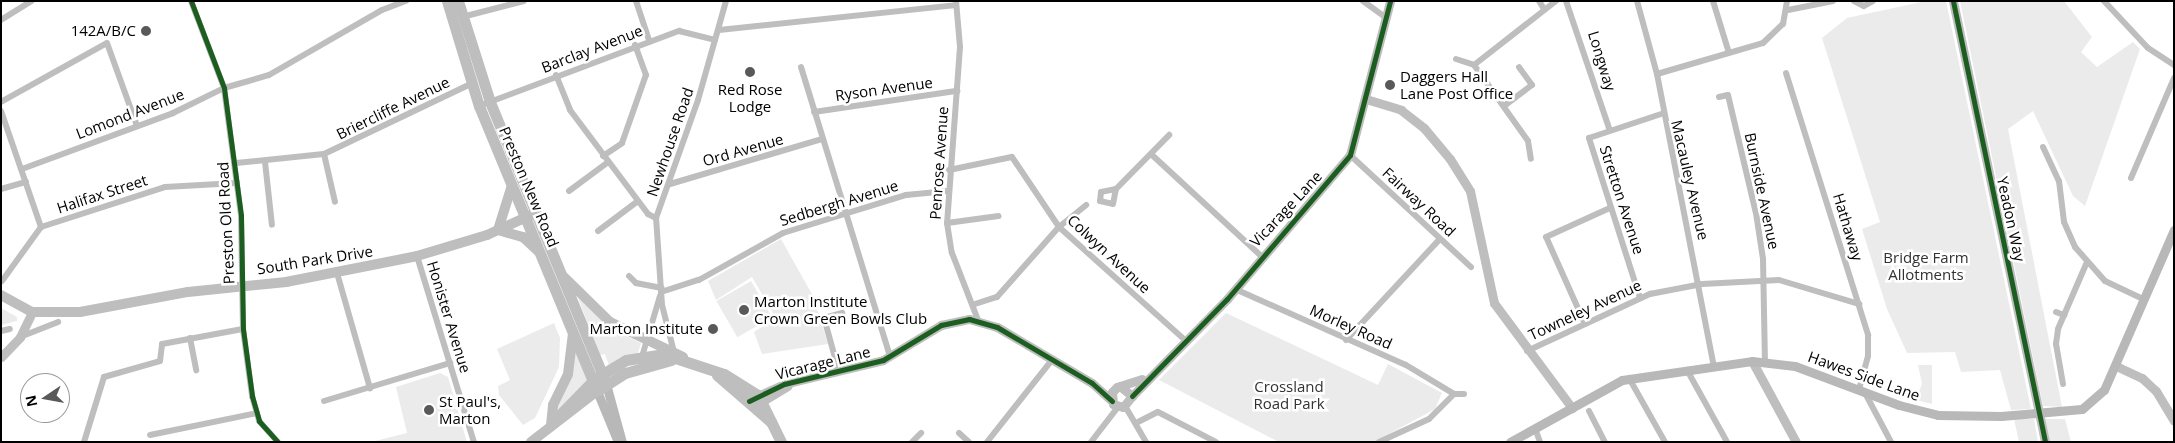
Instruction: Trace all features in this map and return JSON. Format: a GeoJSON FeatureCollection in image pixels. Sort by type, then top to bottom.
{"type":"FeatureCollection","features":[{"type":"Feature","properties":{"kind":"highway","name":"Preston New Road"},"geometry":{"type":"LineString","coordinates":[[447,1],[471,84],[484,104],[531,215],[540,254],[574,331],[600,382]]}},
{"type":"Feature","properties":{"kind":"highway","name":"Preston New Road"},"geometry":{"type":"LineString","coordinates":[[458,1],[484,104],[512,185],[531,215],[562,274],[600,382]]}},
{"type":"Feature","properties":{"kind":"highway"},"geometry":{"type":"LineString","coordinates":[[600,382],[642,361],[673,356],[715,372],[756,401],[772,423],[781,442]]}},
{"type":"Feature","properties":{"kind":"main road"},"geometry":{"type":"LineString","coordinates":[[512,185],[498,230],[523,237],[540,254]]}},
{"type":"Feature","properties":{"kind":"main road","name":"South Park Drive"},"geometry":{"type":"LineString","coordinates":[[32,312],[80,312],[337,273],[417,256],[498,230],[531,215]]}},
{"type":"Feature","properties":{"kind":"main road","name":"Hawes Side Lane"},"geometry":{"type":"LineString","coordinates":[[1510,442],[1536,431],[1572,408],[1629,378],[1752,361],[1765,361],[1795,366],[1861,390],[1944,415],[2062,412],[2095,402],[2116,366],[2174,230]]}},
{"type":"Feature","properties":{"kind":"main road","name":"Preston New Road"},"geometry":{"type":"LineString","coordinates":[[562,274],[603,317],[673,356]]}},
{"type":"Feature","properties":{"kind":"main road"},"geometry":{"type":"LineString","coordinates":[[1,295],[32,312]]}},
{"type":"Feature","properties":{"kind":"main road"},"geometry":{"type":"LineString","coordinates":[[551,425],[553,405],[568,374],[574,331]]}},
{"type":"Feature","properties":{"kind":"main road"},"geometry":{"type":"LineString","coordinates":[[531,442],[600,382]]}},
{"type":"Feature","properties":{"kind":"main road"},"geometry":{"type":"LineString","coordinates":[[600,382],[618,442]]}},
{"type":"Feature","properties":{"kind":"main road"},"geometry":{"type":"LineString","coordinates":[[600,382],[622,442]]}},
{"type":"Feature","properties":{"kind":"street"},"geometry":{"type":"LineString","coordinates":[[1,20],[30,1]]}},
{"type":"Feature","properties":{"kind":"street","name":"Lomond Avenue"},"geometry":{"type":"LineString","coordinates":[[22,169],[137,126],[224,88],[269,75],[382,10],[406,1]]}},
{"type":"Feature","properties":{"kind":"street"},"geometry":{"type":"LineString","coordinates":[[462,17],[524,1]]}},
{"type":"Feature","properties":{"kind":"street"},"geometry":{"type":"LineString","coordinates":[[636,1],[649,40]]}},
{"type":"Feature","properties":{"kind":"street","name":"Newhouse Road"},"geometry":{"type":"LineString","coordinates":[[673,356],[662,290],[656,218],[670,184],[719,30],[726,1]]}},
{"type":"Feature","properties":{"kind":"street"},"geometry":{"type":"LineString","coordinates":[[1364,1],[1385,17]]}},
{"type":"Feature","properties":{"kind":"street","name":"Vicarage Lane"},"geometry":{"type":"LineString","coordinates":[[756,401],[790,384],[839,372],[890,356],[949,322],[978,320],[1092,383],[1118,405],[1132,396],[1234,289],[1260,255],[1350,155],[1390,1]]}},
{"type":"Feature","properties":{"kind":"street"},"geometry":{"type":"LineString","coordinates":[[1539,1],[1544,9]]}},
{"type":"Feature","properties":{"kind":"street"},"geometry":{"type":"LineString","coordinates":[[1474,65],[1556,1]]}},
{"type":"Feature","properties":{"kind":"street","name":"Longway"},"geometry":{"type":"LineString","coordinates":[[1566,1],[1610,131]]}},
{"type":"Feature","properties":{"kind":"street","name":"Macauley Avenue"},"geometry":{"type":"LineString","coordinates":[[1637,1],[1657,74],[1662,114],[1702,284],[1714,366]]}},
{"type":"Feature","properties":{"kind":"street"},"geometry":{"type":"LineString","coordinates":[[1713,1],[1729,53]]}},
{"type":"Feature","properties":{"kind":"street"},"geometry":{"type":"LineString","coordinates":[[1657,74],[1729,53],[1775,35],[1788,10],[1788,1]]}},
{"type":"Feature","properties":{"kind":"street"},"geometry":{"type":"LineString","coordinates":[[1788,10],[1833,1]]}},
{"type":"Feature","properties":{"kind":"street"},"geometry":{"type":"LineString","coordinates":[[1854,1],[1864,6],[1873,1]]}},
{"type":"Feature","properties":{"kind":"street","name":"Yeadon Way"},"geometry":{"type":"LineString","coordinates":[[1953,1],[2044,440]]}},
{"type":"Feature","properties":{"kind":"street"},"geometry":{"type":"LineString","coordinates":[[2104,1],[2148,48],[2174,65]]}},
{"type":"Feature","properties":{"kind":"street","name":"Preston Old Road"},"geometry":{"type":"LineString","coordinates":[[194,3],[224,88],[236,164],[243,329],[257,414],[278,442]]}},
{"type":"Feature","properties":{"kind":"street"},"geometry":{"type":"LineString","coordinates":[[719,30],[956,3]]}},
{"type":"Feature","properties":{"kind":"street","name":"Penrose Avenue"},"geometry":{"type":"LineString","coordinates":[[956,3],[960,47],[949,170],[947,223],[957,268],[975,304],[978,320]]}},
{"type":"Feature","properties":{"kind":"street","name":"Barclay Avenue"},"geometry":{"type":"LineString","coordinates":[[484,104],[635,45],[679,31],[715,40]]}},
{"type":"Feature","properties":{"kind":"street"},"geometry":{"type":"LineString","coordinates":[[1,102],[107,43],[137,126]]}},
{"type":"Feature","properties":{"kind":"street"},"geometry":{"type":"LineString","coordinates":[[603,156],[622,142],[646,75],[635,45]]}},
{"type":"Feature","properties":{"kind":"street"},"geometry":{"type":"LineString","coordinates":[[1456,59],[1474,65],[1528,141],[1531,158]]}},
{"type":"Feature","properties":{"kind":"street"},"geometry":{"type":"LineString","coordinates":[[801,67],[890,356]]}},
{"type":"Feature","properties":{"kind":"street"},"geometry":{"type":"LineString","coordinates":[[1504,106],[1532,85],[1519,67]]}},
{"type":"Feature","properties":{"kind":"street","name":"Hathaway"},"geometry":{"type":"LineString","coordinates":[[1786,73],[1870,344],[1861,390]]}},
{"type":"Feature","properties":{"kind":"street"},"geometry":{"type":"LineString","coordinates":[[556,75],[570,110],[638,201],[656,218]]}},
{"type":"Feature","properties":{"kind":"street"},"geometry":{"type":"LineString","coordinates":[[2131,178],[2174,78]]}},
{"type":"Feature","properties":{"kind":"street","name":"Briercliffe Avenue"},"geometry":{"type":"LineString","coordinates":[[236,164],[324,154],[471,84]]}},
{"type":"Feature","properties":{"kind":"street","name":"Ryson Avenue"},"geometry":{"type":"LineString","coordinates":[[814,112],[957,91]]}},
{"type":"Feature","properties":{"kind":"street","name":"Burnside Avenue"},"geometry":{"type":"LineString","coordinates":[[1720,97],[1728,95],[1756,213],[1763,279],[1765,361]]}},
{"type":"Feature","properties":{"kind":"street"},"geometry":{"type":"LineString","coordinates":[[1366,99],[1400,110],[1424,128],[1450,159],[1470,191],[1494,303],[1527,351],[1572,408]]}},
{"type":"Feature","properties":{"kind":"street"},"geometry":{"type":"LineString","coordinates":[[1,111],[42,227]]}},
{"type":"Feature","properties":{"kind":"street"},"geometry":{"type":"LineString","coordinates":[[1610,131],[1662,114]]}},
{"type":"Feature","properties":{"kind":"street","name":"Stretton Avenue"},"geometry":{"type":"LineString","coordinates":[[1610,131],[1589,138],[1640,298]]}},
{"type":"Feature","properties":{"kind":"street"},"geometry":{"type":"LineString","coordinates":[[1116,189],[1169,135]]}},
{"type":"Feature","properties":{"kind":"street","name":"Ord Avenue"},"geometry":{"type":"LineString","coordinates":[[670,184],[822,139]]}},
{"type":"Feature","properties":{"kind":"street"},"geometry":{"type":"LineString","coordinates":[[2043,147],[2058,181],[2066,231],[2087,262],[2113,286],[2144,299]]}},
{"type":"Feature","properties":{"kind":"street"},"geometry":{"type":"LineString","coordinates":[[324,154],[335,202]]}},
{"type":"Feature","properties":{"kind":"street"},"geometry":{"type":"LineString","coordinates":[[1152,154],[1260,255]]}},
{"type":"Feature","properties":{"kind":"street","name":"Fairway Road"},"geometry":{"type":"LineString","coordinates":[[1350,155],[1471,267]]}},
{"type":"Feature","properties":{"kind":"street","name":"Colwyn Avenue"},"geometry":{"type":"LineString","coordinates":[[949,170],[1012,157],[1058,227],[1184,340]]}},
{"type":"Feature","properties":{"kind":"street"},"geometry":{"type":"LineString","coordinates":[[265,162],[272,225]]}},
{"type":"Feature","properties":{"kind":"street"},"geometry":{"type":"LineString","coordinates":[[570,191],[608,162]]}},
{"type":"Feature","properties":{"kind":"street"},"geometry":{"type":"LineString","coordinates":[[1,189],[26,182]]}},
{"type":"Feature","properties":{"kind":"street","name":"Halifax Street"},"geometry":{"type":"LineString","coordinates":[[2,281],[42,227],[165,188],[237,183]]}},
{"type":"Feature","properties":{"kind":"street","name":"Sedbergh Avenue"},"geometry":{"type":"LineString","coordinates":[[662,290],[699,280],[783,233],[906,195],[948,191]]}},
{"type":"Feature","properties":{"kind":"street"},"geometry":{"type":"LineString","coordinates":[[598,231],[638,201]]}},
{"type":"Feature","properties":{"kind":"street"},"geometry":{"type":"LineString","coordinates":[[975,304],[997,297],[1058,227],[1086,204]]}},
{"type":"Feature","properties":{"kind":"street"},"geometry":{"type":"LineString","coordinates":[[1585,324],[1546,237],[1610,208]]}},
{"type":"Feature","properties":{"kind":"street"},"geometry":{"type":"LineString","coordinates":[[947,223],[999,216]]}},
{"type":"Feature","properties":{"kind":"street"},"geometry":{"type":"LineString","coordinates":[[1346,340],[1440,239]]}},
{"type":"Feature","properties":{"kind":"street","name":"Honister Avenue"},"geometry":{"type":"LineString","coordinates":[[417,256],[474,442]]}},
{"type":"Feature","properties":{"kind":"street"},"geometry":{"type":"LineString","coordinates":[[2063,384],[2056,344],[2064,315],[2087,262]]}},
{"type":"Feature","properties":{"kind":"street"},"geometry":{"type":"LineString","coordinates":[[337,273],[370,388]]}},
{"type":"Feature","properties":{"kind":"street"},"geometry":{"type":"LineString","coordinates":[[629,276],[636,283],[662,290]]}},
{"type":"Feature","properties":{"kind":"street","name":"Towneley Avenue"},"geometry":{"type":"LineString","coordinates":[[1527,351],[1640,298],[1702,284],[1763,279],[1859,304]]}},
{"type":"Feature","properties":{"kind":"street","name":"Morley Road"},"geometry":{"type":"LineString","coordinates":[[1234,289],[1406,365],[1454,394]]}},
{"type":"Feature","properties":{"kind":"street","name":"Newhouse Road"},"geometry":{"type":"LineString","coordinates":[[642,361],[644,339],[662,290]]}},
{"type":"Feature","properties":{"kind":"street"},"geometry":{"type":"LineString","coordinates":[[1,358],[20,337],[32,312]]}},
{"type":"Feature","properties":{"kind":"street"},"geometry":{"type":"LineString","coordinates":[[2056,312],[2064,315]]}},
{"type":"Feature","properties":{"kind":"street"},"geometry":{"type":"LineString","coordinates":[[839,372],[824,318],[842,313]]}},
{"type":"Feature","properties":{"kind":"street"},"geometry":{"type":"LineString","coordinates":[[20,337],[58,322]]}},
{"type":"Feature","properties":{"kind":"street"},"geometry":{"type":"LineString","coordinates":[[1,331],[10,329]]}},
{"type":"Feature","properties":{"kind":"street"},"geometry":{"type":"LineString","coordinates":[[84,442],[104,376],[159,362],[160,345],[243,329]]}},
{"type":"Feature","properties":{"kind":"street"},"geometry":{"type":"LineString","coordinates":[[190,338],[196,370]]}},
{"type":"Feature","properties":{"kind":"street"},"geometry":{"type":"LineString","coordinates":[[987,442],[1052,360]]}},
{"type":"Feature","properties":{"kind":"street"},"geometry":{"type":"LineString","coordinates":[[1752,361],[1796,442]]}},
{"type":"Feature","properties":{"kind":"street"},"geometry":{"type":"LineString","coordinates":[[324,401],[450,363]]}},
{"type":"Feature","properties":{"kind":"street"},"geometry":{"type":"LineString","coordinates":[[2116,366],[2142,378],[2156,392],[2174,421]]}},
{"type":"Feature","properties":{"kind":"street"},"geometry":{"type":"LineString","coordinates":[[1687,370],[1727,442]]}},
{"type":"Feature","properties":{"kind":"street","name":"Vicarage Lane"},"geometry":{"type":"LineString","coordinates":[[1092,383],[1118,387],[1149,376]]}},
{"type":"Feature","properties":{"kind":"street"},"geometry":{"type":"LineString","coordinates":[[1629,378],[1665,442]]}},
{"type":"Feature","properties":{"kind":"street"},"geometry":{"type":"LineString","coordinates":[[1118,387],[1132,396]]}},
{"type":"Feature","properties":{"kind":"street"},"geometry":{"type":"LineString","coordinates":[[1091,442],[1118,405],[1118,387]]}},
{"type":"Feature","properties":{"kind":"street"},"geometry":{"type":"LineString","coordinates":[[1861,390],[1891,442]]}},
{"type":"Feature","properties":{"kind":"street"},"geometry":{"type":"LineString","coordinates":[[1379,442],[1435,415],[1454,394],[1464,394]]}},
{"type":"Feature","properties":{"kind":"street"},"geometry":{"type":"LineString","coordinates":[[1118,405],[1138,422],[1146,442]]}},
{"type":"Feature","properties":{"kind":"street"},"geometry":{"type":"LineString","coordinates":[[1589,411],[1605,442]]}},
{"type":"Feature","properties":{"kind":"street"},"geometry":{"type":"LineString","coordinates":[[1138,422],[1158,412],[1216,442]]}},
{"type":"Feature","properties":{"kind":"street"},"geometry":{"type":"LineString","coordinates":[[150,435],[257,414]]}},
{"type":"Feature","properties":{"kind":"street"},"geometry":{"type":"LineString","coordinates":[[1536,431],[1540,442]]}},
{"type":"Feature","properties":{"kind":"street"},"geometry":{"type":"LineString","coordinates":[[912,442],[922,433]]}},
{"type":"Feature","properties":{"kind":"street"},"geometry":{"type":"LineString","coordinates":[[959,433],[969,442]]}},
{"type":"Feature","properties":{"kind":"green space","name":"Bridge Farm Allotments"},"geometry":{"type":"Polygon","coordinates":[[[1926,1],[1946,1],[2031,409],[2011,410],[2000,370],[1961,372],[1955,352],[1907,353],[1887,309],[1862,229],[1880,222],[1822,38],[1847,18],[1926,1]]]}},
{"type":"Feature","properties":{"kind":"green space"},"geometry":{"type":"Polygon","coordinates":[[[1960,1],[2064,1],[2092,37],[2081,52],[2097,67],[2133,42],[2140,49],[2085,206],[2073,196],[2033,111],[2008,129],[2062,407],[2043,406],[1960,1]]]}},
{"type":"Feature","properties":{"kind":"green space"},"geometry":{"type":"Polygon","coordinates":[[[781,239],[813,296],[828,344],[762,354],[754,332],[776,318],[752,277],[716,300],[708,281],[781,239]]]}},
{"type":"Feature","properties":{"kind":"green space","name":"Marton Institute Crown Green Bowls Club"},"geometry":{"type":"Polygon","coordinates":[[[751,281],[772,317],[737,337],[716,301],[751,281]]]}},
{"type":"Feature","properties":{"kind":"green space"},"geometry":{"type":"Polygon","coordinates":[[[578,298],[616,331],[641,343],[638,353],[609,366],[605,354],[600,355],[578,298]]]}},
{"type":"Feature","properties":{"kind":"green space"},"geometry":{"type":"Polygon","coordinates":[[[1,308],[17,317],[17,321],[1,325],[1,308]]]}},
{"type":"Feature","properties":{"kind":"green space","name":"Crossland Road Park"},"geometry":{"type":"Polygon","coordinates":[[[1226,313],[1378,385],[1388,364],[1442,393],[1435,409],[1374,442],[1279,442],[1159,380],[1226,313]]]}},
{"type":"Feature","properties":{"kind":"green space"},"geometry":{"type":"Polygon","coordinates":[[[554,323],[560,338],[559,367],[535,418],[523,425],[499,395],[498,386],[510,380],[497,349],[554,323]]]}},
{"type":"Feature","properties":{"kind":"green space"},"geometry":{"type":"Polygon","coordinates":[[[573,331],[593,381],[561,411],[553,405],[564,387],[573,331]]]}},
{"type":"Feature","properties":{"kind":"green space"},"geometry":{"type":"Polygon","coordinates":[[[1918,365],[1932,365],[1932,404],[1916,400],[1922,384],[1918,365]]]}},
{"type":"Feature","properties":{"kind":"green space"},"geometry":{"type":"Polygon","coordinates":[[[440,373],[448,377],[467,442],[371,442],[407,433],[396,387],[440,373]]]}},
{"type":"Feature","properties":{"kind":"green space"},"geometry":{"type":"Polygon","coordinates":[[[2014,419],[2034,419],[2038,442],[2019,442],[2014,419]]]}},
{"type":"Feature","properties":{"kind":"green space"},"geometry":{"type":"Polygon","coordinates":[[[2045,419],[2065,419],[2071,442],[2050,442],[2045,419]]]}},
{"type":"Feature","properties":{"kind":"cycle path"},"geometry":{"type":"LineString","coordinates":[[191,1],[224,88],[241,216],[243,329],[252,396],[259,421],[278,442]]}},
{"type":"Feature","properties":{"kind":"cycle path"},"geometry":{"type":"LineString","coordinates":[[1132,396],[1227,299],[1350,155],[1390,1]]}},
{"type":"Feature","properties":{"kind":"cycle path"},"geometry":{"type":"LineString","coordinates":[[1953,1],[2045,442]]}},
{"type":"Feature","properties":{"kind":"cycle path"},"geometry":{"type":"LineString","coordinates":[[749,401],[784,384],[883,360],[941,325],[969,319],[997,327],[1092,383],[1112,401]]}},
{"type":"Feature","properties":{"kind":"place","name":"142A/B/C"},"geometry":{"type":"Point","coordinates":[146,31]}},
{"type":"Feature","properties":{"kind":"place","name":"Red Rose Lodge"},"geometry":{"type":"Point","coordinates":[750,72]}},
{"type":"Feature","properties":{"kind":"place","name":"Daggers Hall Lane Post Office"},"geometry":{"type":"Point","coordinates":[1390,85]}},
{"type":"Feature","properties":{"kind":"place","name":"Marton Institute Crown Green Bowls Club"},"geometry":{"type":"Point","coordinates":[744,310]}},
{"type":"Feature","properties":{"kind":"place","name":"Marton Institute"},"geometry":{"type":"Point","coordinates":[713,329]}},
{"type":"Feature","properties":{"kind":"place","name":"St Paul's, Marton"},"geometry":{"type":"Point","coordinates":[429,410]}}]}
